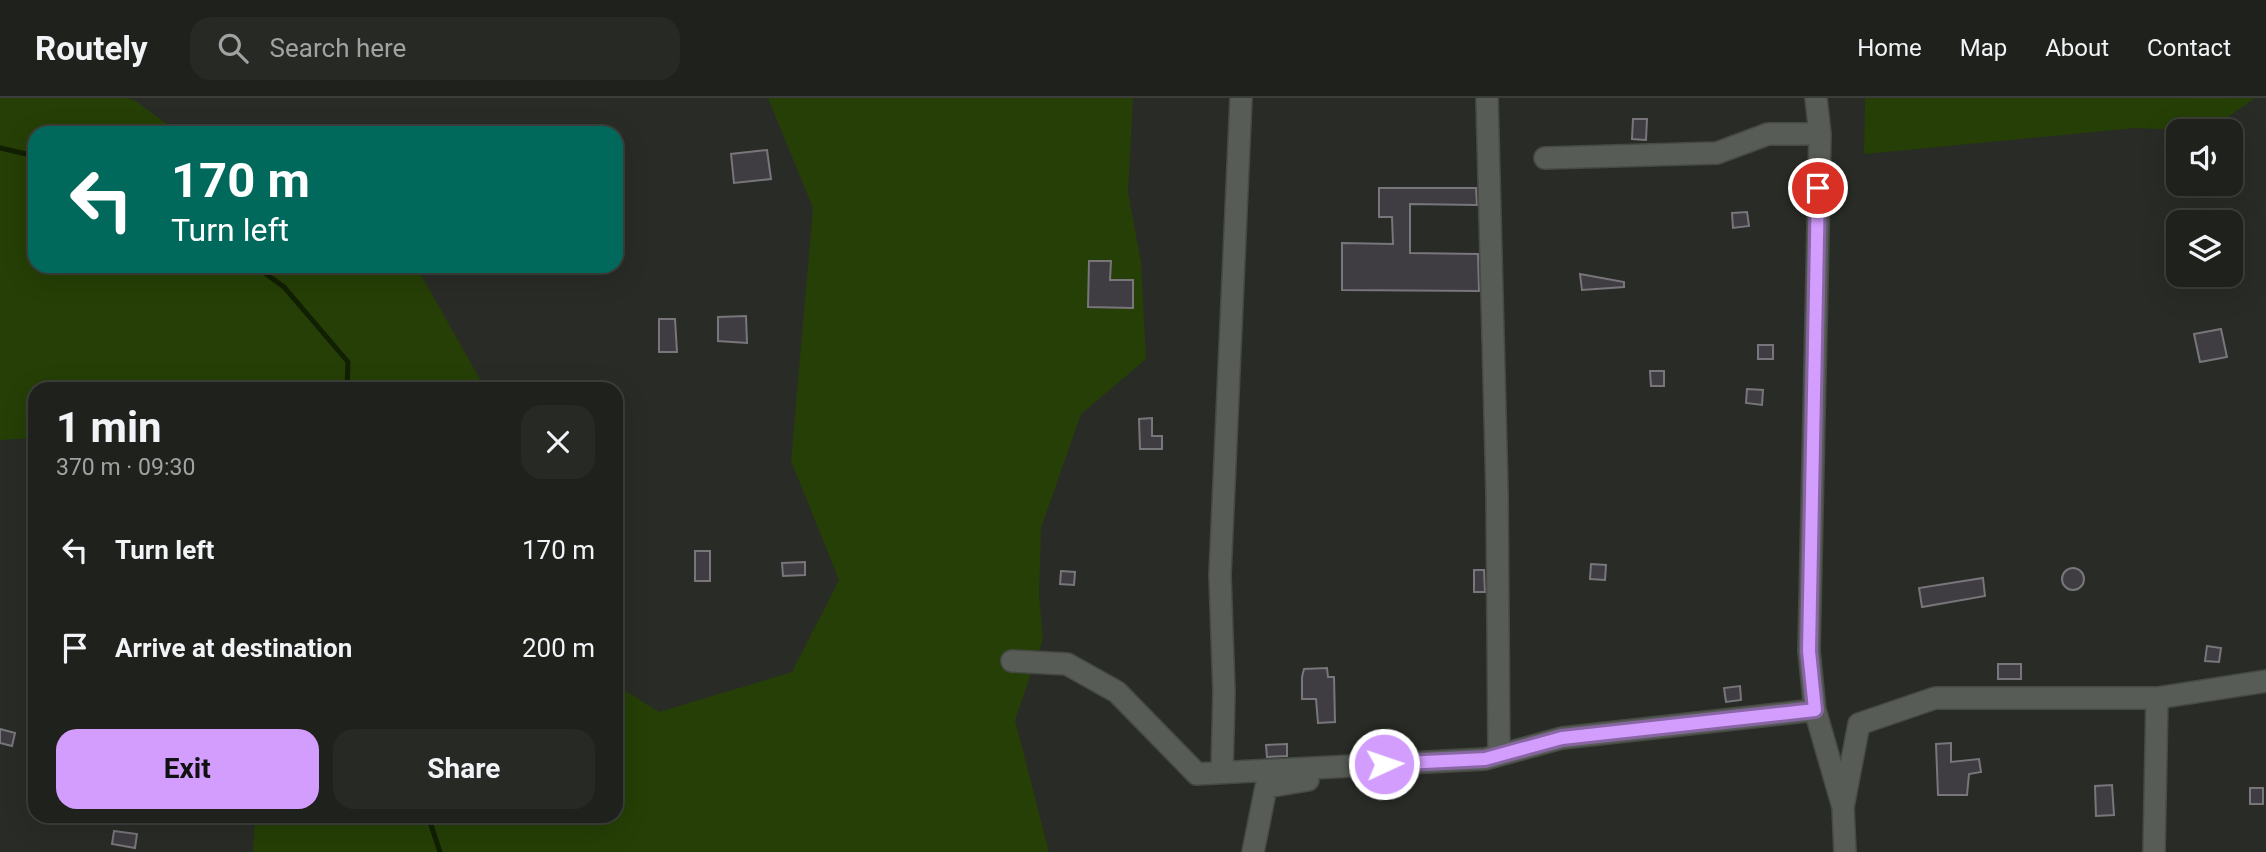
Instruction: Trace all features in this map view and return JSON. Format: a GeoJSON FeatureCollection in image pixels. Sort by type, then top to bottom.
{"type":"FeatureCollection","features":[{"type":"Feature","properties":{"kind":"street"},"geometry":{"type":"LineString","coordinates":[[1222,772],[1224,693],[1220,575],[1241,98]]}},
{"type":"Feature","properties":{"kind":"street"},"geometry":{"type":"LineString","coordinates":[[1487,98],[1497,493],[1499,755]]}},
{"type":"Feature","properties":{"kind":"street"},"geometry":{"type":"LineString","coordinates":[[1816,98],[1820,134],[1809,637],[1815,710],[1843,807]]}},
{"type":"Feature","properties":{"kind":"street"},"geometry":{"type":"LineString","coordinates":[[1545,158],[1717,153],[1768,134],[1820,134]]}},
{"type":"Feature","properties":{"kind":"street"},"geometry":{"type":"LineString","coordinates":[[1013,660],[1067,664],[1117,692],[1196,774],[1485,759],[1562,738],[1815,710]]}},
{"type":"Feature","properties":{"kind":"street"},"geometry":{"type":"LineString","coordinates":[[1845,852],[1843,807],[1859,724],[1935,698],[2157,698],[2266,681]]}},
{"type":"Feature","properties":{"kind":"street"},"geometry":{"type":"LineString","coordinates":[[2154,852],[2157,698]]}},
{"type":"Feature","properties":{"kind":"street"},"geometry":{"type":"LineString","coordinates":[[1253,852],[1266,787],[1537,742]]}},
{"type":"Feature","properties":{"kind":"green space"},"geometry":{"type":"Polygon","coordinates":[[[0,98],[126,98],[134,100],[169,126],[28,126],[28,273],[420,273],[482,382],[28,382],[28,438],[0,440],[0,98]]]}},
{"type":"Feature","properties":{"kind":"green space"},"geometry":{"type":"Polygon","coordinates":[[[768,98],[1133,98],[1128,192],[1141,262],[1146,359],[1081,414],[1041,528],[1039,595],[1043,639],[1015,720],[1049,852],[253,852],[255,823],[623,823],[623,689],[659,712],[792,672],[839,580],[791,461],[813,208],[768,98]]]}},
{"type":"Feature","properties":{"kind":"green space"},"geometry":{"type":"Polygon","coordinates":[[[1865,98],[2255,98],[2225,119],[2166,119],[2166,129],[2135,128],[1864,154],[1865,98]]]}},
{"type":"Feature","properties":{"kind":"building"},"geometry":{"type":"Polygon","coordinates":[[[1633,119],[1647,119],[1646,140],[1632,139],[1633,119]]]}},
{"type":"Feature","properties":{"kind":"building"},"geometry":{"type":"Polygon","coordinates":[[[767,150],[771,179],[734,183],[731,154],[767,150]]]}},
{"type":"Feature","properties":{"kind":"building"},"geometry":{"type":"Polygon","coordinates":[[[1379,188],[1476,188],[1477,205],[1410,204],[1410,253],[1478,254],[1479,291],[1342,290],[1342,243],[1393,244],[1392,217],[1379,217],[1379,188]]]}},
{"type":"Feature","properties":{"kind":"building"},"geometry":{"type":"Polygon","coordinates":[[[1747,212],[1749,226],[1733,228],[1732,213],[1747,212]]]}},
{"type":"Feature","properties":{"kind":"building"},"geometry":{"type":"Polygon","coordinates":[[[1089,261],[1111,261],[1110,280],[1133,280],[1133,308],[1088,307],[1089,261]]]}},
{"type":"Feature","properties":{"kind":"building"},"geometry":{"type":"Polygon","coordinates":[[[1580,274],[1624,282],[1624,287],[1582,290],[1580,274]]]}},
{"type":"Feature","properties":{"kind":"building"},"geometry":{"type":"Polygon","coordinates":[[[746,316],[747,343],[718,341],[718,317],[746,316]]]}},
{"type":"Feature","properties":{"kind":"building"},"geometry":{"type":"Polygon","coordinates":[[[659,319],[675,319],[677,352],[659,352],[659,319]]]}},
{"type":"Feature","properties":{"kind":"building"},"geometry":{"type":"Polygon","coordinates":[[[2221,329],[2227,357],[2200,362],[2194,334],[2221,329]]]}},
{"type":"Feature","properties":{"kind":"building"},"geometry":{"type":"Polygon","coordinates":[[[1758,345],[1773,345],[1773,359],[1758,359],[1758,345]]]}},
{"type":"Feature","properties":{"kind":"building"},"geometry":{"type":"Polygon","coordinates":[[[1650,371],[1664,371],[1664,386],[1651,386],[1650,371]]]}},
{"type":"Feature","properties":{"kind":"building"},"geometry":{"type":"Polygon","coordinates":[[[1747,389],[1763,390],[1762,405],[1746,403],[1747,389]]]}},
{"type":"Feature","properties":{"kind":"building"},"geometry":{"type":"Polygon","coordinates":[[[1152,418],[1152,436],[1162,436],[1162,449],[1140,449],[1139,419],[1152,418]]]}},
{"type":"Feature","properties":{"kind":"building"},"geometry":{"type":"Polygon","coordinates":[[[695,551],[710,551],[710,581],[695,581],[695,551]]]}},
{"type":"Feature","properties":{"kind":"building"},"geometry":{"type":"Polygon","coordinates":[[[805,562],[805,575],[783,576],[782,563],[805,562]]]}},
{"type":"Feature","properties":{"kind":"building"},"geometry":{"type":"Polygon","coordinates":[[[1591,564],[1606,565],[1605,580],[1590,579],[1591,564]]]}},
{"type":"Feature","properties":{"kind":"building"},"geometry":{"type":"Polygon","coordinates":[[[2073,568],[2081,571],[2084,579],[2081,587],[2073,590],[2065,587],[2062,579],[2065,571],[2073,568]]]}},
{"type":"Feature","properties":{"kind":"building"},"geometry":{"type":"Polygon","coordinates":[[[1474,570],[1484,570],[1485,592],[1474,592],[1474,570]]]}},
{"type":"Feature","properties":{"kind":"building"},"geometry":{"type":"Polygon","coordinates":[[[1061,571],[1075,572],[1074,585],[1060,584],[1061,571]]]}},
{"type":"Feature","properties":{"kind":"building"},"geometry":{"type":"Polygon","coordinates":[[[1983,578],[1985,596],[1922,607],[1919,588],[1983,578]]]}},
{"type":"Feature","properties":{"kind":"building"},"geometry":{"type":"Polygon","coordinates":[[[2207,646],[2221,648],[2219,662],[2205,661],[2207,646]]]}},
{"type":"Feature","properties":{"kind":"building"},"geometry":{"type":"Polygon","coordinates":[[[1998,664],[2021,664],[2021,679],[1998,679],[1998,664]]]}},
{"type":"Feature","properties":{"kind":"building"},"geometry":{"type":"Polygon","coordinates":[[[1327,668],[1328,677],[1334,677],[1335,722],[1318,723],[1316,699],[1302,699],[1302,677],[1304,669],[1327,668]]]}},
{"type":"Feature","properties":{"kind":"building"},"geometry":{"type":"Polygon","coordinates":[[[1740,686],[1741,700],[1726,702],[1724,688],[1740,686]]]}},
{"type":"Feature","properties":{"kind":"building"},"geometry":{"type":"Polygon","coordinates":[[[0,729],[15,733],[12,746],[0,743],[0,729]]]}},
{"type":"Feature","properties":{"kind":"building"},"geometry":{"type":"Polygon","coordinates":[[[1951,743],[1951,762],[1979,759],[1981,772],[1969,774],[1967,795],[1938,795],[1936,744],[1951,743]]]}},
{"type":"Feature","properties":{"kind":"building"},"geometry":{"type":"Polygon","coordinates":[[[1287,744],[1287,756],[1267,757],[1266,745],[1287,744]]]}},
{"type":"Feature","properties":{"kind":"building"},"geometry":{"type":"Polygon","coordinates":[[[2112,785],[2114,815],[2096,816],[2095,786],[2112,785]]]}},
{"type":"Feature","properties":{"kind":"building"},"geometry":{"type":"Polygon","coordinates":[[[2250,788],[2263,788],[2263,804],[2250,804],[2250,788]]]}},
{"type":"Feature","properties":{"kind":"building"},"geometry":{"type":"Polygon","coordinates":[[[114,831],[137,834],[135,848],[112,844],[114,831]]]}},
{"type":"Feature","properties":{"kind":"waterway"},"geometry":{"type":"LineString","coordinates":[[0,148],[28,154]]}},
{"type":"Feature","properties":{"kind":"waterway"},"geometry":{"type":"LineString","coordinates":[[265,273],[284,287],[348,362],[347,382]]}},
{"type":"Feature","properties":{"kind":"waterway"},"geometry":{"type":"LineString","coordinates":[[430,823],[440,852]]}},
{"type":"Feature","properties":{"kind":"route"},"geometry":{"type":"LineString","coordinates":[[1384,764],[1485,759],[1562,738],[1815,710],[1809,651],[1818,188]]}}]}
